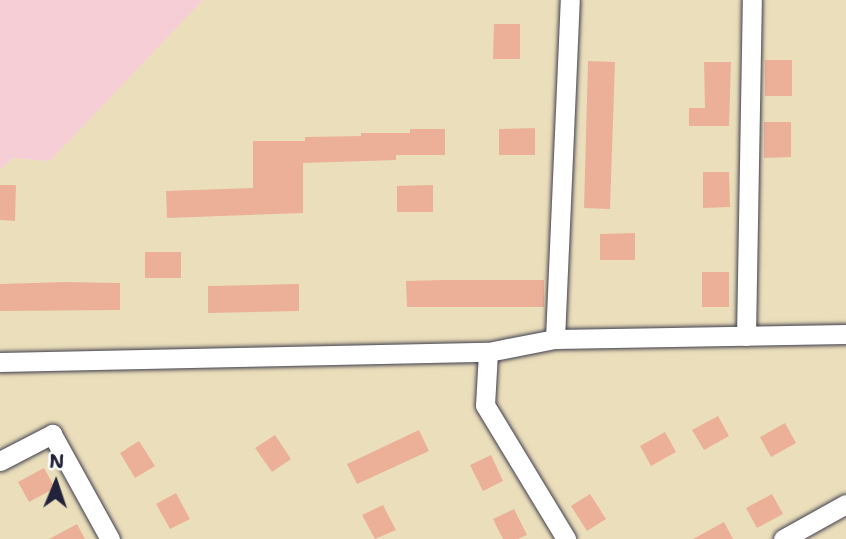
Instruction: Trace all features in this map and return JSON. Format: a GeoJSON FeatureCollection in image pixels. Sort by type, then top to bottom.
{"type":"FeatureCollection","features":[{"type":"Feature","properties":{"kind":"street"},"geometry":{"type":"LineString","coordinates":[[555,339],[570,0]]}},
{"type":"Feature","properties":{"kind":"street"},"geometry":{"type":"LineString","coordinates":[[746,336],[752,0]]}},
{"type":"Feature","properties":{"kind":"street"},"geometry":{"type":"LineString","coordinates":[[0,362],[488,352],[555,339],[846,334]]}},
{"type":"Feature","properties":{"kind":"street"},"geometry":{"type":"LineString","coordinates":[[488,352],[485,405],[566,539]]}},
{"type":"Feature","properties":{"kind":"street"},"geometry":{"type":"LineString","coordinates":[[0,461],[51,434],[110,539]]}},
{"type":"Feature","properties":{"kind":"street"},"geometry":{"type":"LineString","coordinates":[[783,539],[846,504]]}},
{"type":"Feature","properties":{"kind":"shaded area"},"geometry":{"type":"Polygon","coordinates":[[[0,0],[203,0],[50,161],[13,158],[0,170],[0,0]]]}},
{"type":"Feature","properties":{"kind":"building"},"geometry":{"type":"Polygon","coordinates":[[[494,24],[520,24],[520,59],[493,59],[494,24]]]}},
{"type":"Feature","properties":{"kind":"building"},"geometry":{"type":"Polygon","coordinates":[[[765,60],[792,60],[792,96],[765,96],[765,60]]]}},
{"type":"Feature","properties":{"kind":"building"},"geometry":{"type":"Polygon","coordinates":[[[588,61],[615,62],[610,209],[584,208],[588,61]]]}},
{"type":"Feature","properties":{"kind":"building"},"geometry":{"type":"Polygon","coordinates":[[[704,62],[731,62],[729,126],[689,126],[689,108],[705,108],[704,62]]]}},
{"type":"Feature","properties":{"kind":"building"},"geometry":{"type":"Polygon","coordinates":[[[764,122],[791,122],[791,157],[764,158],[764,122]]]}},
{"type":"Feature","properties":{"kind":"building"},"geometry":{"type":"Polygon","coordinates":[[[535,128],[535,155],[499,155],[499,129],[535,128]]]}},
{"type":"Feature","properties":{"kind":"building"},"geometry":{"type":"Polygon","coordinates":[[[410,129],[445,129],[445,155],[396,155],[396,160],[303,163],[303,213],[167,218],[166,191],[253,188],[253,141],[305,141],[305,137],[410,133],[410,129]]]}},
{"type":"Feature","properties":{"kind":"building"},"geometry":{"type":"Polygon","coordinates":[[[703,172],[729,172],[730,207],[703,208],[703,172]]]}},
{"type":"Feature","properties":{"kind":"building"},"geometry":{"type":"Polygon","coordinates":[[[0,185],[16,185],[15,221],[0,220],[0,185]]]}},
{"type":"Feature","properties":{"kind":"building"},"geometry":{"type":"Polygon","coordinates":[[[433,185],[433,212],[397,212],[397,186],[433,185]]]}},
{"type":"Feature","properties":{"kind":"building"},"geometry":{"type":"Polygon","coordinates":[[[635,233],[635,260],[600,260],[600,234],[635,233]]]}},
{"type":"Feature","properties":{"kind":"building"},"geometry":{"type":"Polygon","coordinates":[[[145,252],[181,252],[181,278],[145,278],[145,252]]]}},
{"type":"Feature","properties":{"kind":"building"},"geometry":{"type":"Polygon","coordinates":[[[702,272],[729,272],[729,307],[702,307],[702,272]]]}},
{"type":"Feature","properties":{"kind":"building"},"geometry":{"type":"Polygon","coordinates":[[[544,280],[544,307],[407,307],[406,281],[544,280]]]}},
{"type":"Feature","properties":{"kind":"building"},"geometry":{"type":"Polygon","coordinates":[[[120,283],[120,310],[0,311],[0,284],[120,283]]]}},
{"type":"Feature","properties":{"kind":"building"},"geometry":{"type":"Polygon","coordinates":[[[299,284],[299,311],[208,313],[208,286],[299,284]]]}},
{"type":"Feature","properties":{"kind":"building"},"geometry":{"type":"Polygon","coordinates":[[[718,416],[729,436],[704,450],[692,430],[718,416]]]}},
{"type":"Feature","properties":{"kind":"building"},"geometry":{"type":"Polygon","coordinates":[[[785,423],[796,443],[771,457],[760,437],[785,423]]]}},
{"type":"Feature","properties":{"kind":"building"},"geometry":{"type":"Polygon","coordinates":[[[419,430],[429,451],[357,484],[347,464],[419,430]]]}},
{"type":"Feature","properties":{"kind":"building"},"geometry":{"type":"Polygon","coordinates":[[[665,432],[676,452],[651,466],[640,446],[665,432]]]}},
{"type":"Feature","properties":{"kind":"building"},"geometry":{"type":"Polygon","coordinates":[[[275,435],[291,459],[272,472],[255,448],[275,435]]]}},
{"type":"Feature","properties":{"kind":"building"},"geometry":{"type":"Polygon","coordinates":[[[139,441],[155,466],[135,478],[120,453],[139,441]]]}},
{"type":"Feature","properties":{"kind":"building"},"geometry":{"type":"Polygon","coordinates":[[[491,455],[503,481],[483,491],[470,465],[491,455]]]}},
{"type":"Feature","properties":{"kind":"building"},"geometry":{"type":"Polygon","coordinates":[[[44,468],[55,488],[29,502],[18,482],[44,468]]]}},
{"type":"Feature","properties":{"kind":"building"},"geometry":{"type":"Polygon","coordinates":[[[176,493],[190,519],[170,529],[156,504],[176,493]]]}},
{"type":"Feature","properties":{"kind":"building"},"geometry":{"type":"Polygon","coordinates":[[[590,494],[606,519],[587,531],[571,506],[590,494]]]}},
{"type":"Feature","properties":{"kind":"building"},"geometry":{"type":"Polygon","coordinates":[[[772,494],[783,514],[757,528],[746,508],[772,494]]]}},
{"type":"Feature","properties":{"kind":"building"},"geometry":{"type":"Polygon","coordinates":[[[383,505],[396,530],[375,539],[362,515],[383,505]]]}},
{"type":"Feature","properties":{"kind":"building"},"geometry":{"type":"Polygon","coordinates":[[[514,509],[527,535],[518,539],[503,539],[493,519],[514,509]]]}},
{"type":"Feature","properties":{"kind":"building"},"geometry":{"type":"Polygon","coordinates":[[[724,522],[733,539],[693,539],[724,522]]]}},
{"type":"Feature","properties":{"kind":"building"},"geometry":{"type":"Polygon","coordinates":[[[77,524],[85,539],[49,539],[77,524]]]}}]}
